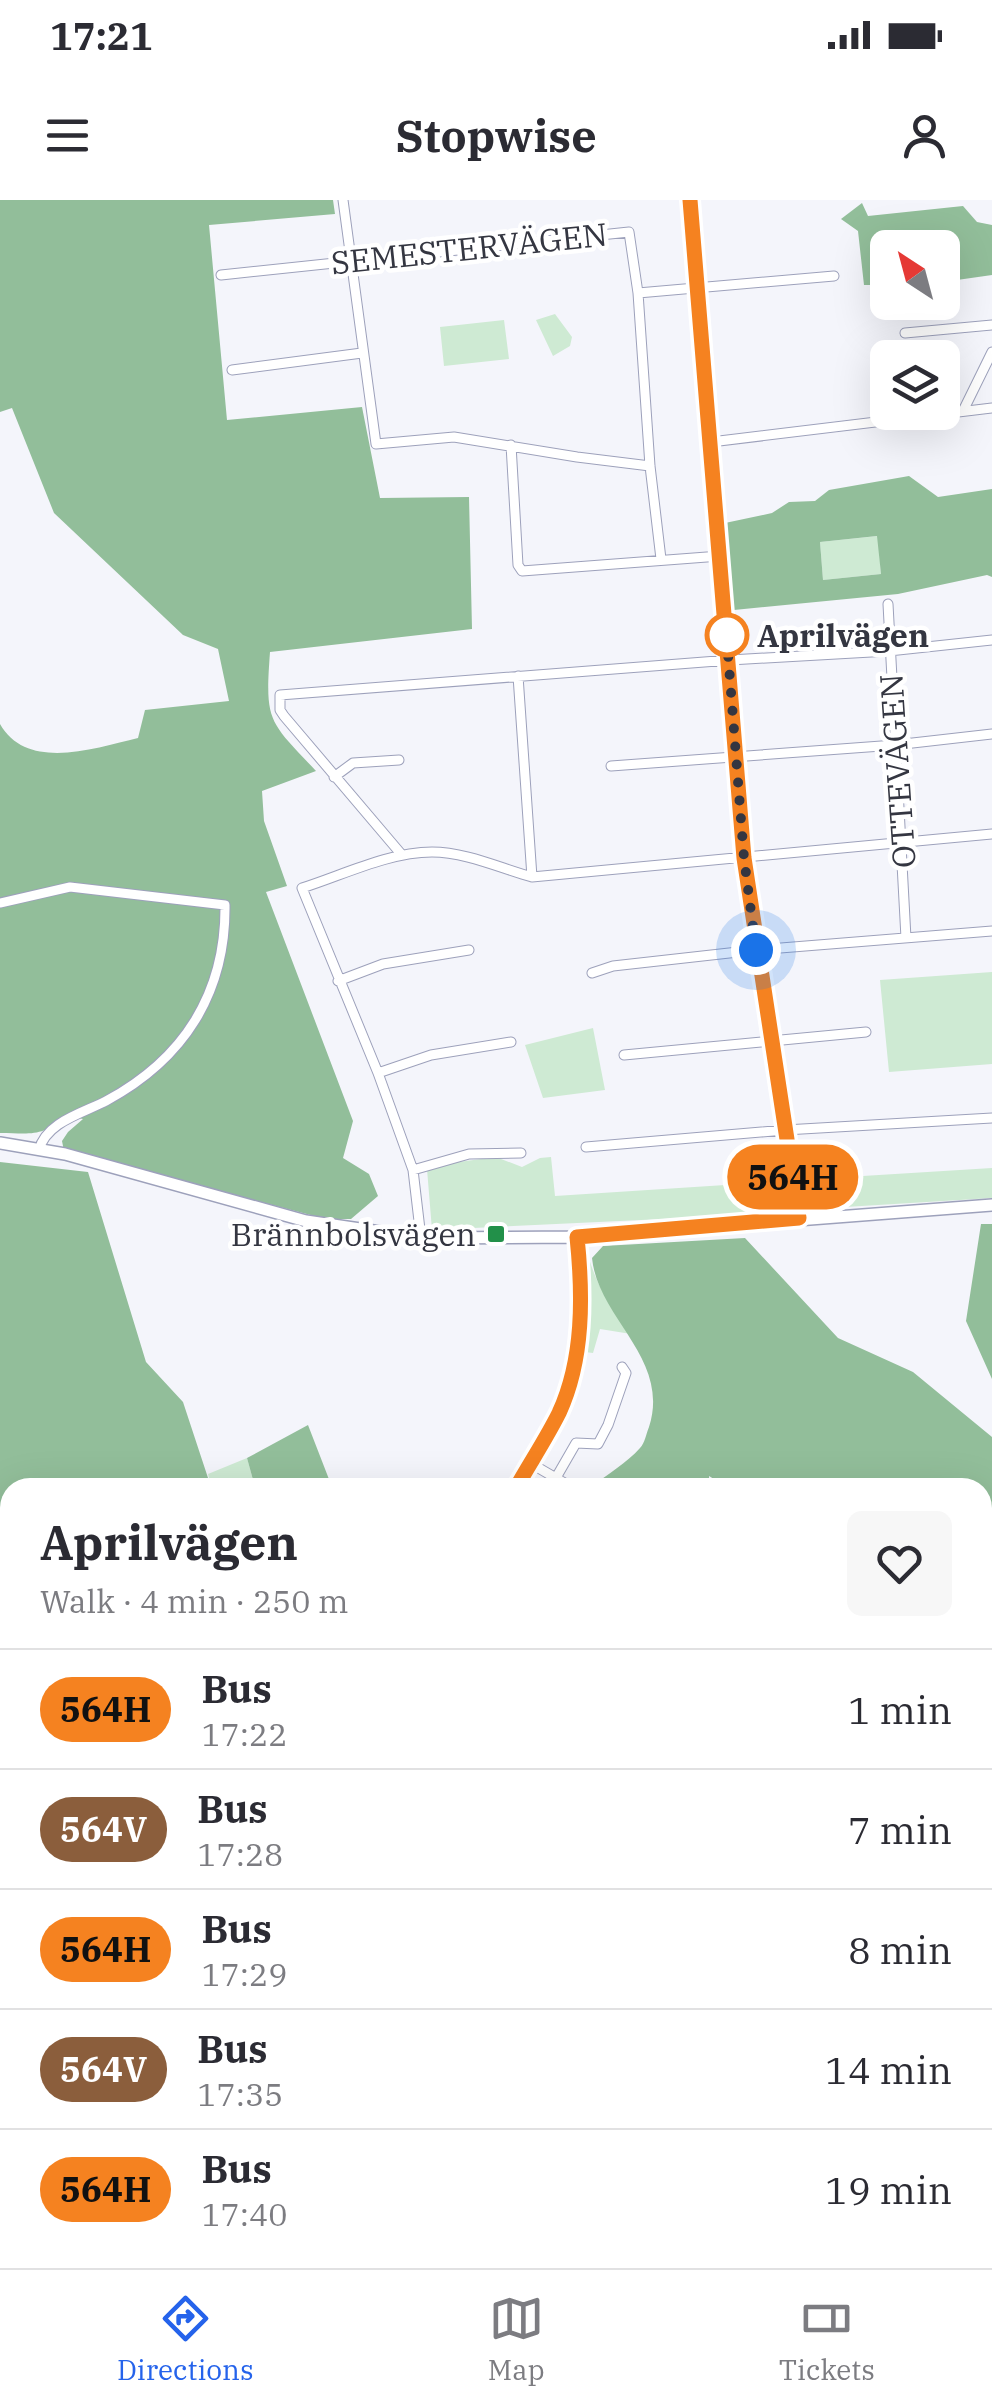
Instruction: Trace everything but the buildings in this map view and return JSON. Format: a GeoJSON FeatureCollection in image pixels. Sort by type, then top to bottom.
{"type":"FeatureCollection","features":[{"type":"Feature","properties":{"kind":"street"},"geometry":{"type":"LineString","coordinates":[[343,200],[376,444],[454,437],[650,466]]}},
{"type":"Feature","properties":{"kind":"street"},"geometry":{"type":"LineString","coordinates":[[690,200],[744,858],[799,1218]]}},
{"type":"Feature","properties":{"kind":"street","name":"SEMESTERVÄGEN"},"geometry":{"type":"LineString","coordinates":[[221,276],[629,232],[638,293],[661,559]]}},
{"type":"Feature","properties":{"kind":"street"},"geometry":{"type":"LineString","coordinates":[[638,293],[834,276]]}},
{"type":"Feature","properties":{"kind":"street"},"geometry":{"type":"LineString","coordinates":[[906,333],[992,325]]}},
{"type":"Feature","properties":{"kind":"street"},"geometry":{"type":"LineString","coordinates":[[963,411],[992,352]]}},
{"type":"Feature","properties":{"kind":"street"},"geometry":{"type":"LineString","coordinates":[[232,370],[362,353]]}},
{"type":"Feature","properties":{"kind":"street"},"geometry":{"type":"LineString","coordinates":[[711,442],[992,408]]}},
{"type":"Feature","properties":{"kind":"street"},"geometry":{"type":"LineString","coordinates":[[511,445],[518,564],[522,571],[720,556]]}},
{"type":"Feature","properties":{"kind":"street","name":"OTTEVÄGEN"},"geometry":{"type":"LineString","coordinates":[[888,604],[906,938]]}},
{"type":"Feature","properties":{"kind":"street"},"geometry":{"type":"LineString","coordinates":[[402,856],[280,710],[280,695],[889,651],[992,640]]}},
{"type":"Feature","properties":{"kind":"street"},"geometry":{"type":"LineString","coordinates":[[518,676],[532,877]]}},
{"type":"Feature","properties":{"kind":"street"},"geometry":{"type":"LineString","coordinates":[[612,766],[992,734]]}},
{"type":"Feature","properties":{"kind":"street"},"geometry":{"type":"LineString","coordinates":[[334,777],[354,762],[399,760]]}},
{"type":"Feature","properties":{"kind":"street"},"geometry":{"type":"LineString","coordinates":[[421,1238],[413,1170],[302,888],[402,856],[444,853],[532,877],[992,834]]}},
{"type":"Feature","properties":{"kind":"street"},"geometry":{"type":"LineString","coordinates":[[0,902],[70,887],[224,905],[225,940],[217,975],[204,1007],[186,1035],[137,1083],[49,1131],[39,1150]]}},
{"type":"Feature","properties":{"kind":"street"},"geometry":{"type":"LineString","coordinates":[[592,973],[613,966],[756,950],[992,931]]}},
{"type":"Feature","properties":{"kind":"street"},"geometry":{"type":"LineString","coordinates":[[338,981],[384,964],[469,950]]}},
{"type":"Feature","properties":{"kind":"street"},"geometry":{"type":"LineString","coordinates":[[624,1055],[866,1032]]}},
{"type":"Feature","properties":{"kind":"street"},"geometry":{"type":"LineString","coordinates":[[378,1074],[430,1055],[511,1042]]}},
{"type":"Feature","properties":{"kind":"street"},"geometry":{"type":"LineString","coordinates":[[586,1147],[992,1118]]}},
{"type":"Feature","properties":{"kind":"street"},"geometry":{"type":"LineString","coordinates":[[0,1143],[306,1221],[421,1238],[577,1237],[992,1205]]}},
{"type":"Feature","properties":{"kind":"street"},"geometry":{"type":"LineString","coordinates":[[413,1170],[468,1154],[521,1153]]}},
{"type":"Feature","properties":{"kind":"street"},"geometry":{"type":"LineString","coordinates":[[522,1478],[559,1412],[575,1361],[580,1312],[577,1237]]}},
{"type":"Feature","properties":{"kind":"street"},"geometry":{"type":"LineString","coordinates":[[557,1476],[576,1443],[598,1444],[619,1398],[626,1373],[622,1367]]}},
{"type":"Feature","properties":{"kind":"street"},"geometry":{"type":"LineString","coordinates":[[530,1463],[560,1478]]}},
{"type":"Feature","properties":{"kind":"green space"},"geometry":{"type":"Polygon","coordinates":[[[0,200],[333,200],[335,214],[209,225],[227,420],[362,407],[380,498],[469,497],[472,629],[270,652],[268,693],[273,719],[316,771],[262,791],[264,821],[287,886],[266,892],[353,1121],[343,1158],[369,1174],[378,1196],[351,1219],[326,1219],[64,1151],[62,1141],[83,1119],[65,1115],[43,1131],[0,1133],[0,724],[12,739],[27,748],[44,752],[83,751],[138,738],[145,710],[229,701],[218,649],[183,635],[54,513],[12,408],[0,412],[0,200]]]}},
{"type":"Feature","properties":{"kind":"green space"},"geometry":{"type":"Polygon","coordinates":[[[862,203],[868,216],[963,206],[977,222],[992,225],[992,275],[960,280],[960,230],[870,230],[870,285],[864,285],[858,231],[841,219],[862,203]]]}},
{"type":"Feature","properties":{"kind":"green space"},"geometry":{"type":"Polygon","coordinates":[[[555,314],[572,337],[570,346],[553,356],[536,320],[555,314]]]}},
{"type":"Feature","properties":{"kind":"green space"},"geometry":{"type":"Polygon","coordinates":[[[504,320],[509,359],[444,366],[440,327],[504,320]]]}},
{"type":"Feature","properties":{"kind":"green space"},"geometry":{"type":"Polygon","coordinates":[[[909,476],[938,497],[992,489],[992,577],[898,594],[734,610],[725,523],[772,513],[789,502],[815,501],[829,490],[909,476]],[[877,536],[820,542],[823,580],[881,574],[877,536]]]}},
{"type":"Feature","properties":{"kind":"green space"},"geometry":{"type":"Polygon","coordinates":[[[878,536],[881,574],[823,580],[820,542],[878,536]]]}},
{"type":"Feature","properties":{"kind":"green space"},"geometry":{"type":"Polygon","coordinates":[[[992,972],[992,1064],[889,1072],[880,980],[992,972]]]}},
{"type":"Feature","properties":{"kind":"green space"},"geometry":{"type":"Polygon","coordinates":[[[593,1028],[605,1090],[543,1098],[525,1045],[593,1028]]]}},
{"type":"Feature","properties":{"kind":"green space"},"geometry":{"type":"Polygon","coordinates":[[[496,1157],[522,1167],[551,1157],[555,1196],[786,1181],[789,1199],[782,1211],[767,1214],[432,1230],[427,1169],[496,1157]]]}},
{"type":"Feature","properties":{"kind":"green space"},"geometry":{"type":"Polygon","coordinates":[[[0,1162],[88,1172],[146,1362],[183,1402],[208,1478],[0,1478],[0,1162]]]}},
{"type":"Feature","properties":{"kind":"green space"},"geometry":{"type":"Polygon","coordinates":[[[992,1168],[992,1198],[813,1209],[802,1200],[798,1180],[992,1168]]]}},
{"type":"Feature","properties":{"kind":"green space"},"geometry":{"type":"Polygon","coordinates":[[[981,1224],[992,1224],[992,1379],[966,1321],[981,1224]]]}},
{"type":"Feature","properties":{"kind":"green space"},"geometry":{"type":"Polygon","coordinates":[[[745,1238],[838,1338],[913,1372],[992,1437],[992,1478],[604,1478],[642,1446],[653,1402],[642,1359],[597,1280],[592,1258],[603,1246],[745,1238]]]}},
{"type":"Feature","properties":{"kind":"green space"},"geometry":{"type":"Polygon","coordinates":[[[585,1244],[602,1291],[631,1334],[600,1329],[593,1353],[585,1352],[559,1429],[554,1426],[571,1387],[585,1244]]]}},
{"type":"Feature","properties":{"kind":"green space"},"geometry":{"type":"Polygon","coordinates":[[[308,1425],[329,1478],[253,1478],[247,1458],[308,1425]]]}},
{"type":"Feature","properties":{"kind":"green space"},"geometry":{"type":"Polygon","coordinates":[[[247,1458],[253,1478],[209,1478],[208,1474],[247,1458]]]}},
{"type":"Feature","properties":{"kind":"bus line","name":"564H"},"geometry":{"type":"LineString","coordinates":[[522,1478],[559,1412],[575,1361],[580,1312],[577,1237],[799,1218],[744,858],[690,200]]}},
{"type":"Feature","properties":{"kind":"place","name":"Aprilvägen"},"geometry":{"type":"Point","coordinates":[727,635]}},
{"type":"Feature","properties":{"kind":"place","name":"Brännbolsvägen"},"geometry":{"type":"Point","coordinates":[496,1234]}},
{"type":"Feature","properties":{"kind":"route"},"geometry":{"type":"LineString","coordinates":[[727,635],[726,628],[744,858],[756,950]]}}]}
